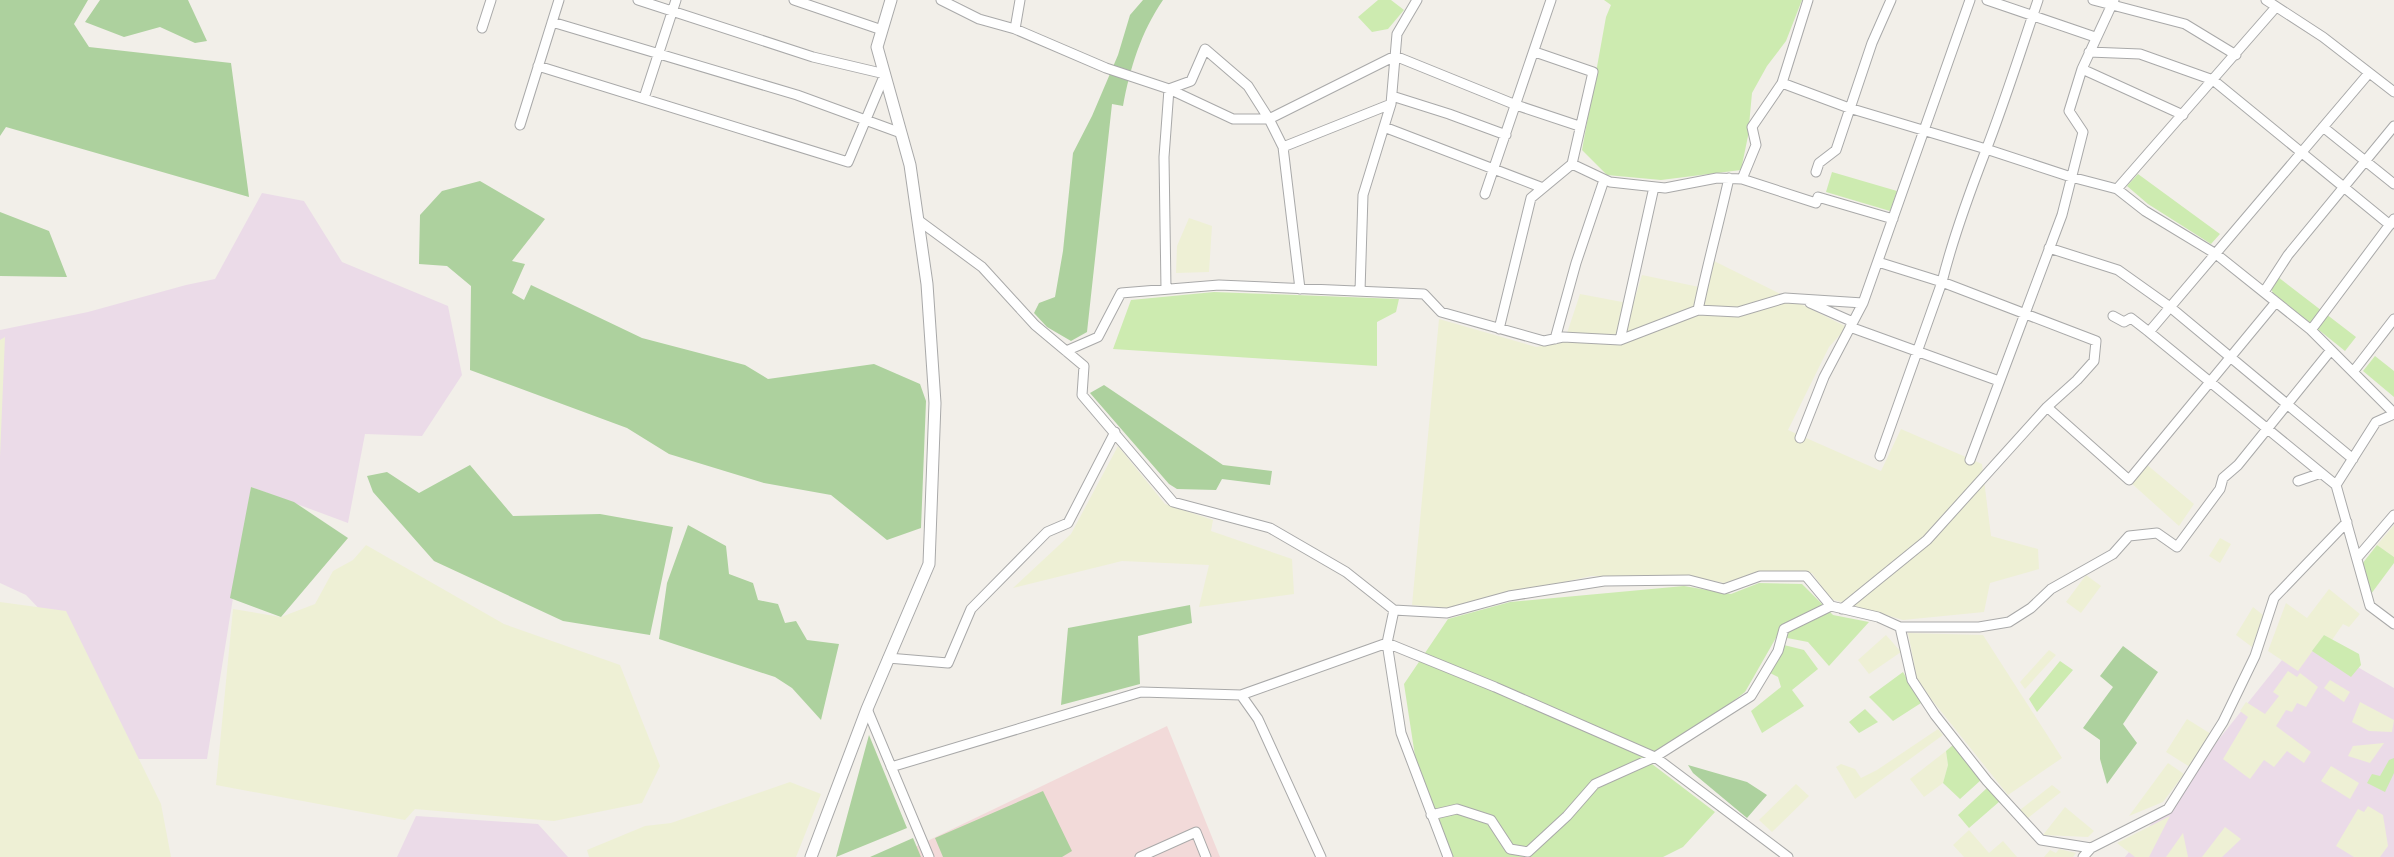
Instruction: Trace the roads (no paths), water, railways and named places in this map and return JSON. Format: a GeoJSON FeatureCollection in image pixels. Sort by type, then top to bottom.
{"type":"FeatureCollection","features":[{"type":"Feature","properties":{"kind":"street"},"geometry":{"type":"LineString","coordinates":[[482,28],[491,0]]}},
{"type":"Feature","properties":{"kind":"street"},"geometry":{"type":"LineString","coordinates":[[520,124],[559,0]]}},
{"type":"Feature","properties":{"kind":"street"},"geometry":{"type":"LineString","coordinates":[[638,0],[813,58],[885,74]]}},
{"type":"Feature","properties":{"kind":"street"},"geometry":{"type":"LineString","coordinates":[[644,98],[676,0]]}},
{"type":"Feature","properties":{"kind":"street"},"geometry":{"type":"LineString","coordinates":[[794,0],[882,30]]}},
{"type":"Feature","properties":{"kind":"street"},"geometry":{"type":"LineString","coordinates":[[811,857],[867,709],[929,564],[935,403],[927,284],[910,165],[877,47],[891,0]]}},
{"type":"Feature","properties":{"kind":"street"},"geometry":{"type":"LineString","coordinates":[[941,0],[979,19],[1015,29],[1106,68],[1169,89],[1233,119],[1269,119],[1395,56],[1516,105],[1579,126]]}},
{"type":"Feature","properties":{"kind":"street"},"geometry":{"type":"LineString","coordinates":[[1015,29],[1020,0]]}},
{"type":"Feature","properties":{"kind":"street"},"geometry":{"type":"LineString","coordinates":[[1360,291],[1363,195],[1392,100],[1397,34],[1417,0]]}},
{"type":"Feature","properties":{"kind":"street"},"geometry":{"type":"LineString","coordinates":[[1485,194],[1535,52],[1551,0]]}},
{"type":"Feature","properties":{"kind":"street"},"geometry":{"type":"LineString","coordinates":[[1742,179],[1756,145],[1752,127],[1782,83],[1808,0]]}},
{"type":"Feature","properties":{"kind":"street"},"geometry":{"type":"LineString","coordinates":[[1816,172],[1819,163],[1836,150],[1849,108],[1891,0]]}},
{"type":"Feature","properties":{"kind":"street"},"geometry":{"type":"LineString","coordinates":[[1800,438],[1824,377],[1863,303],[1970,0]]}},
{"type":"Feature","properties":{"kind":"street"},"geometry":{"type":"LineString","coordinates":[[1986,0],[2095,38]]}},
{"type":"Feature","properties":{"kind":"street"},"geometry":{"type":"LineString","coordinates":[[1880,456],[1942,282],[1949,253],[1970,190],[1986,149],[2038,0]]}},
{"type":"Feature","properties":{"kind":"street"},"geometry":{"type":"LineString","coordinates":[[2093,0],[2113,3],[2185,24],[2236,55]]}},
{"type":"Feature","properties":{"kind":"street"},"geometry":{"type":"LineString","coordinates":[[2266,0],[2323,38],[2394,92]]}},
{"type":"Feature","properties":{"kind":"street"},"geometry":{"type":"LineString","coordinates":[[1970,460],[2062,215],[2083,132],[2069,110],[2082,69],[2095,38],[2113,3]]}},
{"type":"Feature","properties":{"kind":"street"},"geometry":{"type":"LineString","coordinates":[[2117,189],[2236,55],[2276,7]]}},
{"type":"Feature","properties":{"kind":"street"},"geometry":{"type":"LineString","coordinates":[[552,22],[797,95],[901,133]]}},
{"type":"Feature","properties":{"kind":"street"},"geometry":{"type":"LineString","coordinates":[[1169,89],[1191,81],[1205,49],[1248,86],[1269,119],[1283,147],[1300,289]]}},
{"type":"Feature","properties":{"kind":"street"},"geometry":{"type":"LineString","coordinates":[[1499,329],[1531,198],[1572,164],[1579,126],[1593,72],[1535,52]]}},
{"type":"Feature","properties":{"kind":"street"},"geometry":{"type":"LineString","coordinates":[[2089,52],[2140,54],[2213,80],[2344,187],[2392,222],[2311,330]]}},
{"type":"Feature","properties":{"kind":"street"},"geometry":{"type":"LineString","coordinates":[[538,66],[848,162],[867,120],[885,74]]}},
{"type":"Feature","properties":{"kind":"street"},"geometry":{"type":"LineString","coordinates":[[2082,69],[2183,115]]}},
{"type":"Feature","properties":{"kind":"street"},"geometry":{"type":"LineString","coordinates":[[2149,332],[2369,73]]}},
{"type":"Feature","properties":{"kind":"street"},"geometry":{"type":"LineString","coordinates":[[1782,83],[1849,108],[1986,149],[2071,177],[2117,189],[2145,211],[2216,254],[2311,330],[2394,413],[2376,422],[2336,485]]}},
{"type":"Feature","properties":{"kind":"street"},"geometry":{"type":"LineString","coordinates":[[1166,289],[1164,157],[1169,89]]}},
{"type":"Feature","properties":{"kind":"street"},"geometry":{"type":"LineString","coordinates":[[1283,147],[1392,100],[1449,114],[1506,135]]}},
{"type":"Feature","properties":{"kind":"street"},"geometry":{"type":"LineString","coordinates":[[2264,292],[2288,255],[2394,126]]}},
{"type":"Feature","properties":{"kind":"street"},"geometry":{"type":"LineString","coordinates":[[1384,127],[1543,188]]}},
{"type":"Feature","properties":{"kind":"street"},"geometry":{"type":"LineString","coordinates":[[2323,127],[2394,184]]}},
{"type":"Feature","properties":{"kind":"street"},"geometry":{"type":"LineString","coordinates":[[1572,164],[1610,182],[1665,188],[1717,178],[1742,179],[1816,203],[1818,197],[1893,219]]}},
{"type":"Feature","properties":{"kind":"street"},"geometry":{"type":"LineString","coordinates":[[1698,310],[1711,246],[1719,223],[1729,178]]}},
{"type":"Feature","properties":{"kind":"street"},"geometry":{"type":"LineString","coordinates":[[1555,339],[1576,263],[1604,180]]}},
{"type":"Feature","properties":{"kind":"street"},"geometry":{"type":"LineString","coordinates":[[1620,340],[1654,187]]}},
{"type":"Feature","properties":{"kind":"street"},"geometry":{"type":"LineString","coordinates":[[918,220],[982,267],[1035,325],[1084,366],[1082,394],[1173,502],[1270,528],[1346,572],[1394,610],[1447,613],[1509,596],[1604,581],[1689,580],[1724,589],[1760,576],[1806,576],[1830,606],[1878,617],[1900,627],[1979,627],[2009,622],[2031,608],[2051,589],[2113,554],[2129,536],[2157,533],[2177,547],[2220,489],[2223,478],[2238,466],[2266,429],[2331,350]]}},
{"type":"Feature","properties":{"kind":"street"},"geometry":{"type":"LineString","coordinates":[[2049,248],[2118,270],[2170,307],[2288,403],[2353,459]]}},
{"type":"Feature","properties":{"kind":"street"},"geometry":{"type":"LineString","coordinates":[[1842,609],[1927,540],[2047,407],[2077,380],[2094,361],[2096,341],[1942,282],[1878,262]]}},
{"type":"Feature","properties":{"kind":"street"},"geometry":{"type":"LineString","coordinates":[[1066,351],[1098,337],[1121,292],[1219,285],[1424,294],[1441,312],[1544,341],[1563,337],[1620,340],[1698,310],[1738,312],[1785,298],[1863,303]]}},
{"type":"Feature","properties":{"kind":"street"},"geometry":{"type":"LineString","coordinates":[[1805,300],[1851,324],[1917,352],[1999,381]]}},
{"type":"Feature","properties":{"kind":"street"},"geometry":{"type":"LineString","coordinates":[[2047,407],[2129,480],[2276,302]]}},
{"type":"Feature","properties":{"kind":"street"},"geometry":{"type":"LineString","coordinates":[[2113,316],[2124,322],[2130,318],[2149,332],[2336,485],[2370,606],[2394,624]]}},
{"type":"Feature","properties":{"kind":"street"},"geometry":{"type":"LineString","coordinates":[[2353,372],[2394,319]]}},
{"type":"Feature","properties":{"kind":"street"},"geometry":{"type":"LineString","coordinates":[[888,658],[948,663],[971,609],[1047,532],[1068,523],[1115,432]]}},
{"type":"Feature","properties":{"kind":"street"},"geometry":{"type":"LineString","coordinates":[[2298,481],[2321,473],[2336,485]]}},
{"type":"Feature","properties":{"kind":"street"},"geometry":{"type":"LineString","coordinates":[[2357,558],[2394,514]]}},
{"type":"Feature","properties":{"kind":"street"},"geometry":{"type":"LineString","coordinates":[[2083,857],[2091,848],[2168,809],[2223,722],[2255,656],[2274,598],[2346,522]]}},
{"type":"Feature","properties":{"kind":"street"},"geometry":{"type":"LineString","coordinates":[[1431,815],[1457,809],[1491,820],[1510,849],[1528,852],[1566,816],[1595,784],[1655,757],[1751,696],[1778,651],[1784,629],[1830,606]]}},
{"type":"Feature","properties":{"kind":"street"},"geometry":{"type":"LineString","coordinates":[[1394,610],[1387,643],[1401,733],[1448,857]]}},
{"type":"Feature","properties":{"kind":"street"},"geometry":{"type":"LineString","coordinates":[[1900,627],[1912,680],[1935,715],[1987,781],[2041,840],[2091,848]]}},
{"type":"Feature","properties":{"kind":"street"},"geometry":{"type":"LineString","coordinates":[[891,767],[1141,692],[1241,695],[1387,643],[1495,687],[1655,757],[1788,857]]}},
{"type":"Feature","properties":{"kind":"street"},"geometry":{"type":"LineString","coordinates":[[1241,695],[1258,719],[1321,857]]}},
{"type":"Feature","properties":{"kind":"street"},"geometry":{"type":"LineString","coordinates":[[867,709],[929,857]]}},
{"type":"Feature","properties":{"kind":"street"},"geometry":{"type":"LineString","coordinates":[[1140,857],[1196,832],[1206,857]]}}]}
